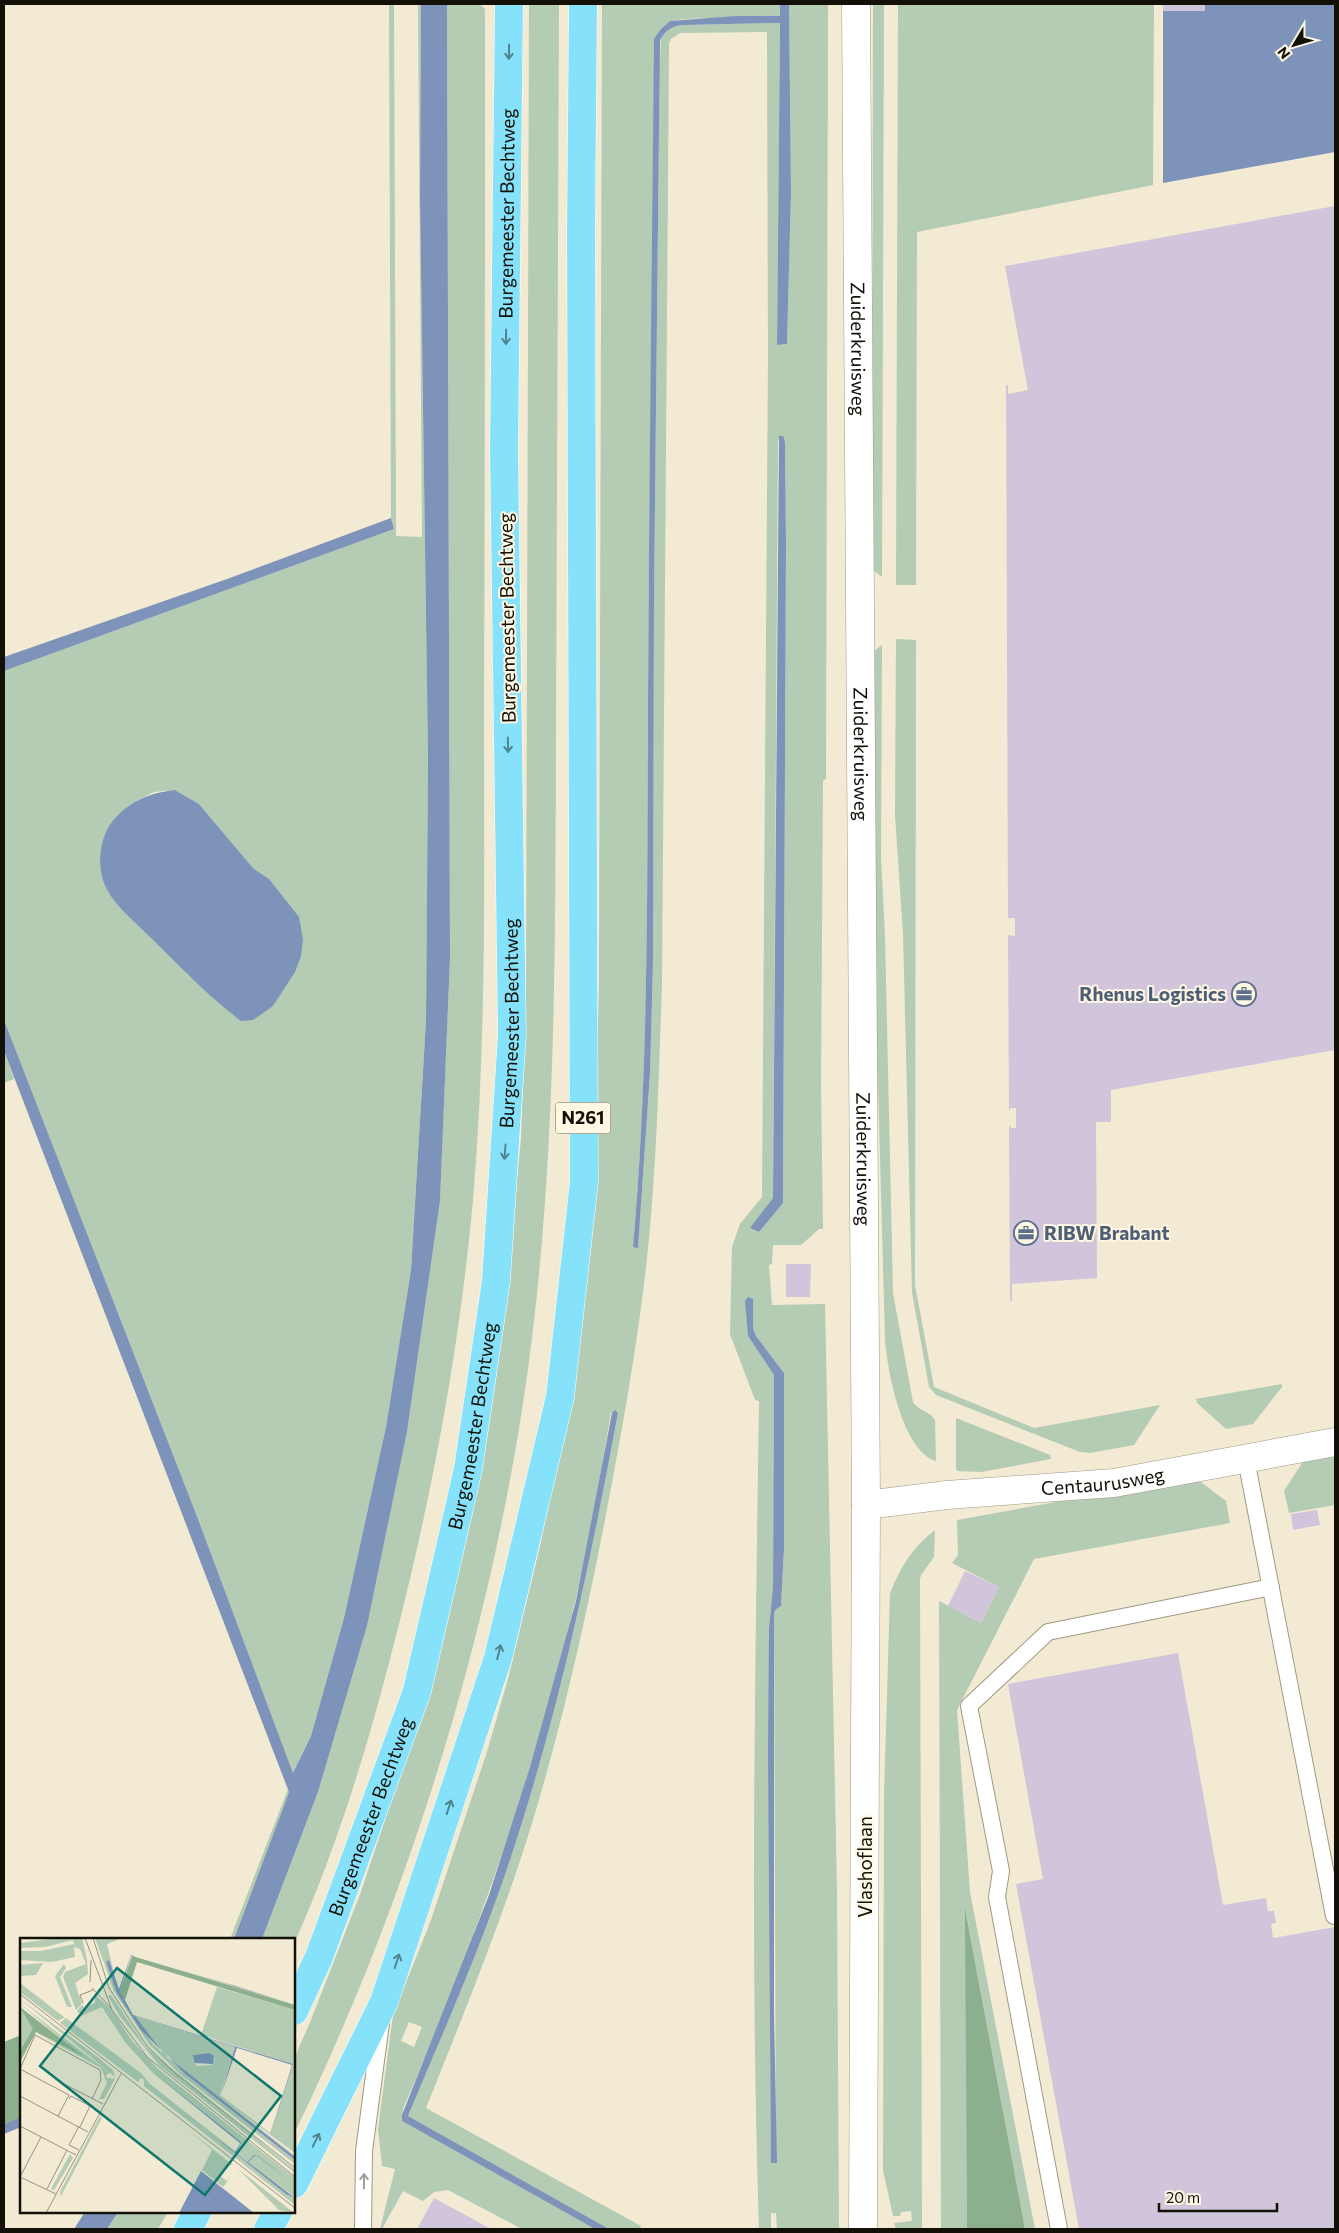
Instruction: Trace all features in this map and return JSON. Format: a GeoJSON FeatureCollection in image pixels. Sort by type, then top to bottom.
{"type":"FeatureCollection","features":[{"type":"Feature","properties":{"kind":"main road","name":"Burgemeester Bechtweg"},"geometry":{"type":"LineString","coordinates":[[295,2009],[319,1957],[417,1690],[468,1469],[496,1281],[512,1035],[504,450],[509,4]]}},
{"type":"Feature","properties":{"kind":"main road","name":"N261"},"geometry":{"type":"LineString","coordinates":[[295,2182],[384,2002],[498,1658],[560,1397],[584,1182],[581,260],[583,4]]}},
{"type":"Feature","properties":{"kind":"main road"},"geometry":{"type":"LineString","coordinates":[[188,2229],[196,2213]]}},
{"type":"Feature","properties":{"kind":"main road"},"geometry":{"type":"LineString","coordinates":[[268,2229],[277,2213]]}},
{"type":"Feature","properties":{"kind":"street","name":"Zuiderkruisweg"},"geometry":{"type":"LineString","coordinates":[[856,4],[866,1504]]}},
{"type":"Feature","properties":{"kind":"street","name":"Centaurusweg"},"geometry":{"type":"LineString","coordinates":[[866,1504],[947,1495],[1114,1483],[1335,1442]]}},
{"type":"Feature","properties":{"kind":"street","name":"Vlashoflaan"},"geometry":{"type":"LineString","coordinates":[[863,2229],[866,1504]]}},
{"type":"Feature","properties":{"kind":"lane"},"geometry":{"type":"LineString","coordinates":[[1246,1458],[1334,1916]]}},
{"type":"Feature","properties":{"kind":"lane"},"geometry":{"type":"LineString","coordinates":[[1059,2229],[997,1896],[1001,1871],[969,1706],[1048,1632],[1271,1587]]}},
{"type":"Feature","properties":{"kind":"lane"},"geometry":{"type":"LineString","coordinates":[[363,2229],[364,2151],[384,2002]]}},
{"type":"Feature","properties":{"kind":"green space"},"geometry":{"type":"Polygon","coordinates":[[[389,4],[394,4],[396,536],[422,537],[418,4],[421,4],[420,198],[428,758],[426,1021],[411,1270],[386,1427],[344,1618],[311,1736],[293,1773],[198,1519],[4,1020],[4,671],[394,529],[391,518],[389,4]],[[175,790],[154,792],[136,801],[115,901],[191,978],[273,1006],[283,989],[269,879],[253,868],[199,804],[175,790]]]}},
{"type":"Feature","properties":{"kind":"green space"},"geometry":{"type":"Polygon","coordinates":[[[447,4],[480,4],[485,9],[484,950],[481,1075],[473,1200],[467,1258],[451,1372],[430,1486],[405,1599],[371,1729],[336,1838],[295,1942],[295,1938],[262,1938],[318,1792],[367,1626],[407,1432],[440,1201],[450,958],[447,4]]]}},
{"type":"Feature","properties":{"kind":"green space"},"geometry":{"type":"Polygon","coordinates":[[[529,4],[559,4],[554,977],[549,1140],[536,1302],[526,1383],[510,1479],[490,1575],[467,1670],[440,1764],[409,1857],[375,1949],[337,2040],[297,2128],[295,2127],[295,2057],[361,1892],[418,1720],[503,1318],[521,1139],[526,997],[529,4]]]}},
{"type":"Feature","properties":{"kind":"green space"},"geometry":{"type":"Polygon","coordinates":[[[602,4],[780,4],[780,16],[685,19],[670,21],[661,29],[661,39],[670,29],[683,25],[780,23],[777,345],[787,344],[791,192],[789,4],[828,4],[826,779],[823,780],[821,1086],[823,1229],[819,1229],[801,1245],[773,1245],[772,1264],[769,1265],[772,1305],[825,1304],[837,1890],[839,2229],[777,2229],[776,2213],[771,2213],[771,2229],[759,2229],[754,1918],[759,1401],[755,1400],[730,1334],[732,1247],[740,1224],[762,1197],[768,358],[767,32],[680,33],[671,39],[669,44],[662,984],[652,1207],[641,1307],[607,1509],[583,1626],[555,1743],[533,1820],[509,1893],[426,2108],[641,2226],[640,2229],[609,2229],[408,2116],[489,1920],[537,1774],[582,1595],[618,1413],[611,1413],[581,1575],[542,1729],[501,1858],[454,1984],[403,2109],[402,2121],[595,2229],[522,2229],[448,2190],[434,2192],[423,2201],[403,2191],[382,2229],[380,2229],[395,2169],[382,2166],[378,2129],[393,2015],[430,1923],[487,1752],[508,1679],[541,1542],[568,1394],[597,1068],[599,984],[602,4]],[[660,72],[651,434],[645,1034],[633,1247],[638,1247],[650,1073],[653,963],[654,596],[660,72]],[[780,436],[778,441],[773,1198],[751,1228],[759,1232],[783,1203],[786,543],[785,442],[780,436]],[[753,1299],[748,1336],[774,1375],[773,1587],[769,1628],[771,2162],[776,2163],[774,1616],[775,1610],[781,1606],[784,1549],[784,1373],[756,1336],[753,1328],[753,1299]],[[409,2022],[401,2041],[414,2047],[422,2027],[409,2022]]]}},
{"type":"Feature","properties":{"kind":"green space"},"geometry":{"type":"Polygon","coordinates":[[[873,4],[884,4],[882,577],[872,569],[873,4]]]}},
{"type":"Feature","properties":{"kind":"green space"},"geometry":{"type":"Polygon","coordinates":[[[898,4],[1154,4],[1153,185],[917,232],[916,585],[896,585],[898,4]]]}},
{"type":"Feature","properties":{"kind":"green space"},"geometry":{"type":"Polygon","coordinates":[[[896,639],[916,640],[915,1285],[934,1387],[1034,1428],[1160,1405],[1134,1445],[1090,1453],[1080,1452],[936,1395],[929,1387],[912,1292],[903,934],[895,815],[896,639]]]}},
{"type":"Feature","properties":{"kind":"green space"},"geometry":{"type":"Polygon","coordinates":[[[882,645],[881,857],[885,936],[893,1293],[913,1402],[935,1420],[936,1461],[924,1454],[914,1442],[905,1426],[893,1388],[885,1339],[874,938],[872,653],[882,645]]]}},
{"type":"Feature","properties":{"kind":"green space"},"geometry":{"type":"Polygon","coordinates":[[[4,1051],[14,1079],[4,1083],[4,1051]]]}},
{"type":"Feature","properties":{"kind":"green space"},"geometry":{"type":"Polygon","coordinates":[[[1282,1384],[1282,1387],[1253,1424],[1226,1429],[1197,1403],[1196,1399],[1282,1384]]]}},
{"type":"Feature","properties":{"kind":"green space"},"geometry":{"type":"Polygon","coordinates":[[[956,1418],[1050,1455],[1051,1459],[981,1472],[957,1471],[956,1418]]]}},
{"type":"Feature","properties":{"kind":"green space"},"geometry":{"type":"Polygon","coordinates":[[[1335,1451],[1335,1505],[1289,1513],[1284,1491],[1306,1457],[1335,1451]]]}},
{"type":"Feature","properties":{"kind":"green space"},"geometry":{"type":"Polygon","coordinates":[[[1194,1477],[1226,1501],[1230,1523],[1034,1559],[957,1710],[970,1892],[1035,2229],[1025,2229],[966,1912],[967,2229],[941,2229],[939,1601],[981,1623],[999,1587],[952,1563],[958,1555],[957,1520],[1194,1477]]]}},
{"type":"Feature","properties":{"kind":"green space"},"geometry":{"type":"Polygon","coordinates":[[[935,1530],[934,1557],[920,1579],[922,2229],[896,2229],[894,2223],[912,2221],[911,2211],[901,2212],[900,2216],[893,2216],[883,2170],[884,1796],[890,1594],[913,1551],[935,1530]]]}},
{"type":"Feature","properties":{"kind":"green space"},"geometry":{"type":"Polygon","coordinates":[[[288,1789],[289,1792],[234,1938],[230,1938],[288,1789]]]}},
{"type":"Feature","properties":{"kind":"green space"},"geometry":{"type":"Polygon","coordinates":[[[965,1908],[1025,2229],[967,2229],[965,1908]]]}},
{"type":"Feature","properties":{"kind":"green space"},"geometry":{"type":"Polygon","coordinates":[[[20,2035],[20,2117],[4,2124],[4,2042],[20,2035]]]}},
{"type":"Feature","properties":{"kind":"green space"},"geometry":{"type":"Polygon","coordinates":[[[117,2213],[167,2213],[158,2229],[107,2229],[117,2213]]]}},
{"type":"Feature","properties":{"kind":"water"},"geometry":{"type":"Polygon","coordinates":[[[421,4],[447,4],[450,958],[440,1201],[407,1432],[367,1626],[318,1792],[262,1938],[234,1938],[289,1792],[4,1051],[4,1020],[198,1519],[293,1773],[311,1736],[344,1618],[386,1427],[411,1270],[426,1021],[428,758],[420,198],[421,4]]]}},
{"type":"Feature","properties":{"kind":"water"},"geometry":{"type":"Polygon","coordinates":[[[780,4],[789,4],[791,192],[787,344],[777,345],[780,23],[683,25],[670,29],[660,40],[654,596],[653,963],[650,1073],[638,1248],[633,1247],[645,1044],[654,39],[670,21],[736,16],[780,16],[780,4]]]}},
{"type":"Feature","properties":{"kind":"water"},"geometry":{"type":"Polygon","coordinates":[[[1163,4],[1335,4],[1335,152],[1163,183],[1163,4]]]}},
{"type":"Feature","properties":{"kind":"water"},"geometry":{"type":"Polygon","coordinates":[[[779,436],[783,436],[785,442],[786,543],[783,1203],[759,1232],[750,1228],[773,1198],[779,436]]]}},
{"type":"Feature","properties":{"kind":"water"},"geometry":{"type":"Polygon","coordinates":[[[391,518],[394,529],[4,671],[4,657],[227,579],[391,518]]]}},
{"type":"Feature","properties":{"kind":"water"},"geometry":{"type":"Polygon","coordinates":[[[175,790],[199,804],[253,868],[269,879],[299,917],[303,939],[301,956],[295,972],[273,1006],[253,1020],[241,1021],[193,980],[122,910],[111,896],[103,880],[100,865],[101,849],[105,834],[112,822],[125,809],[140,799],[157,793],[175,790]]]}},
{"type":"Feature","properties":{"kind":"water"},"geometry":{"type":"Polygon","coordinates":[[[748,1297],[753,1299],[753,1328],[756,1336],[784,1373],[784,1549],[781,1606],[775,1610],[774,1616],[774,2013],[777,2163],[771,2163],[768,1752],[769,1628],[773,1587],[774,1375],[748,1336],[745,1301],[748,1297]]]}},
{"type":"Feature","properties":{"kind":"water"},"geometry":{"type":"Polygon","coordinates":[[[615,1410],[618,1413],[582,1595],[537,1774],[489,1920],[408,2116],[609,2229],[595,2229],[402,2121],[402,2115],[489,1895],[530,1767],[576,1601],[612,1413],[615,1410]]]}},
{"type":"Feature","properties":{"kind":"water"},"geometry":{"type":"Polygon","coordinates":[[[20,2117],[20,2127],[4,2134],[4,2124],[20,2117]]]}},
{"type":"Feature","properties":{"kind":"water"},"geometry":{"type":"Polygon","coordinates":[[[84,2213],[117,2213],[107,2229],[74,2229],[84,2213]]]}},
{"type":"Feature","properties":{"kind":"building"},"geometry":{"type":"Polygon","coordinates":[[[1163,4],[1205,4],[1205,11],[1163,11],[1163,4]]]}},
{"type":"Feature","properties":{"kind":"building"},"geometry":{"type":"Polygon","coordinates":[[[1335,206],[1335,1050],[1111,1090],[1111,1122],[1096,1122],[1097,1278],[1012,1284],[1012,1301],[1010,1301],[1009,1124],[1011,1128],[1016,1128],[1016,1108],[1011,1108],[1009,1111],[1008,935],[1015,936],[1015,918],[1008,918],[1006,385],[1008,385],[1008,394],[1028,390],[1005,266],[1335,206]]]}},
{"type":"Feature","properties":{"kind":"building"},"geometry":{"type":"Polygon","coordinates":[[[786,1264],[811,1264],[810,1297],[786,1297],[786,1264]]]}},
{"type":"Feature","properties":{"kind":"building"},"geometry":{"type":"Polygon","coordinates":[[[1317,1510],[1320,1525],[1293,1530],[1291,1514],[1317,1510]]]}},
{"type":"Feature","properties":{"kind":"building"},"geometry":{"type":"Polygon","coordinates":[[[965,1571],[999,1587],[981,1623],[948,1606],[965,1571]]]}},
{"type":"Feature","properties":{"kind":"building"},"geometry":{"type":"Polygon","coordinates":[[[1178,1653],[1223,1905],[1266,1898],[1268,1911],[1274,1911],[1276,1923],[1271,1924],[1273,1938],[1335,1927],[1335,2229],[1079,2229],[1016,1884],[1043,1879],[1008,1684],[1178,1653]]]}},
{"type":"Feature","properties":{"kind":"building"},"geometry":{"type":"Polygon","coordinates":[[[434,2198],[491,2229],[417,2229],[434,2198]]]}},
{"type":"Feature","properties":{"kind":"place","name":"Rhenus Logistics"},"geometry":{"type":"Point","coordinates":[1244,994]}},
{"type":"Feature","properties":{"kind":"place","name":"RIBW Brabant"},"geometry":{"type":"Point","coordinates":[1026,1233]}}]}
